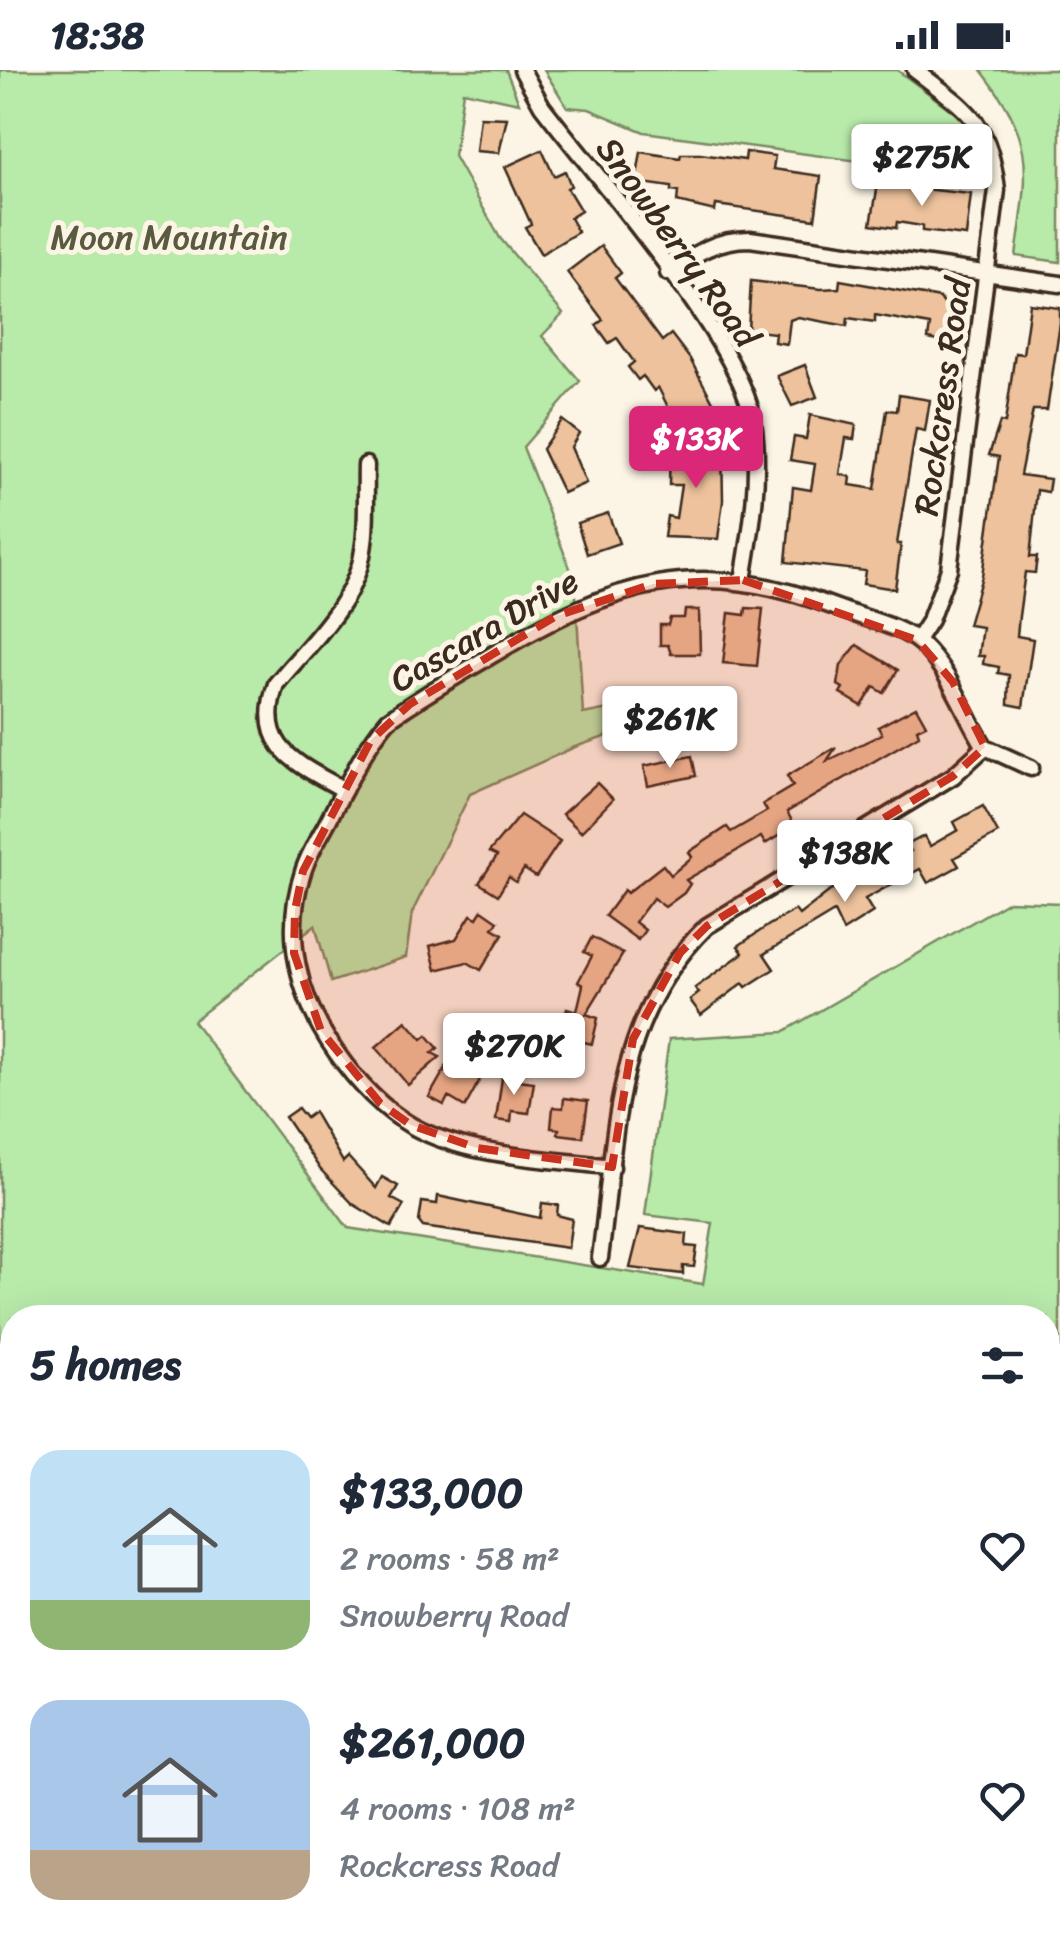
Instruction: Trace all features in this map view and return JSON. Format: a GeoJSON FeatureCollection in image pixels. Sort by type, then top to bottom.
{"type":"FeatureCollection","features":[{"type":"Feature","properties":{"kind":"street","name":"Snowberry Road"},"geometry":{"type":"LineString","coordinates":[[522,70],[542,106],[731,359],[752,420],[757,491],[743,580]]}},
{"type":"Feature","properties":{"kind":"street","name":"Rockcress Road"},"geometry":{"type":"LineString","coordinates":[[914,70],[976,118],[993,153],[998,190],[949,569],[930,620],[916,640]]}},
{"type":"Feature","properties":{"kind":"street"},"geometry":{"type":"LineString","coordinates":[[668,273],[702,248],[727,239],[1060,284]]}},
{"type":"Feature","properties":{"kind":"street"},"geometry":{"type":"LineString","coordinates":[[344,790],[282,751],[272,734],[270,700],[276,684],[347,597],[357,574],[364,550],[366,465]]}},
{"type":"Feature","properties":{"kind":"street","name":"Cascara Drive"},"geometry":{"type":"LineString","coordinates":[[612,1168],[442,1139],[380,1103],[321,1030],[304,994],[294,953],[295,910],[303,871],[371,740],[388,720],[556,616],[624,590],[693,580],[743,580],[815,600],[916,640],[953,682],[985,747]]}},
{"type":"Feature","properties":{"kind":"street"},"geometry":{"type":"LineString","coordinates":[[600,1258],[633,1039],[660,980],[680,952],[707,926],[953,776],[985,747],[1031,768]]}},
{"type":"Feature","properties":{"kind":"highlighted area"},"geometry":{"type":"Polygon","coordinates":[[[743,580],[917,640],[953,682],[985,747],[953,776],[707,926],[680,953],[633,1039],[612,1167],[477,1148],[411,1125],[380,1103],[321,1031],[294,953],[295,910],[303,871],[371,740],[410,704],[556,616],[653,584],[743,580]]]}},
{"type":"Feature","properties":{"kind":"green space","name":"Moon Mountain"},"geometry":{"type":"Polygon","coordinates":[[[0,70],[506,70],[519,103],[463,91],[454,156],[500,238],[563,314],[542,336],[580,381],[523,447],[575,581],[583,714],[659,699],[664,717],[575,747],[470,794],[412,913],[406,957],[331,982],[315,925],[193,1021],[348,1228],[703,1284],[713,1223],[645,1215],[669,1039],[783,1032],[1009,901],[1060,903],[1060,1305],[0,1305],[0,70]]]}},
{"type":"Feature","properties":{"kind":"green space"},"geometry":{"type":"Polygon","coordinates":[[[544,70],[897,70],[967,122],[981,149],[985,178],[644,132],[589,109],[567,107],[544,70]]]}},
{"type":"Feature","properties":{"kind":"green space"},"geometry":{"type":"Polygon","coordinates":[[[981,70],[1060,70],[1060,262],[1016,256],[1024,158],[1012,117],[981,70]]]}},
{"type":"Feature","properties":{"kind":"building"},"geometry":{"type":"Polygon","coordinates":[[[480,117],[507,118],[499,153],[476,151],[480,117]]]}},
{"type":"Feature","properties":{"kind":"building"},"geometry":{"type":"Polygon","coordinates":[[[542,150],[554,176],[565,171],[571,186],[567,188],[581,211],[570,218],[578,232],[541,254],[525,227],[531,224],[505,167],[542,150]]]}},
{"type":"Feature","properties":{"kind":"building"},"geometry":{"type":"Polygon","coordinates":[[[641,152],[745,160],[746,152],[775,156],[773,169],[821,176],[815,219],[716,205],[715,211],[677,202],[678,192],[671,191],[671,187],[636,182],[641,152]]]}},
{"type":"Feature","properties":{"kind":"building"},"geometry":{"type":"Polygon","coordinates":[[[878,184],[971,194],[966,236],[922,231],[922,226],[897,222],[896,228],[871,224],[878,184]]]}},
{"type":"Feature","properties":{"kind":"building"},"geometry":{"type":"Polygon","coordinates":[[[601,246],[621,273],[615,278],[662,341],[671,334],[690,359],[720,415],[682,435],[658,387],[654,391],[643,376],[638,380],[628,367],[634,362],[617,338],[609,343],[596,325],[603,320],[567,272],[601,246]]]}},
{"type":"Feature","properties":{"kind":"building"},"geometry":{"type":"Polygon","coordinates":[[[840,280],[940,298],[953,317],[949,343],[928,339],[930,325],[875,315],[875,322],[848,318],[847,326],[798,317],[790,320],[787,344],[774,342],[775,333],[748,330],[751,281],[821,289],[839,288],[840,280]]]}},
{"type":"Feature","properties":{"kind":"building"},"geometry":{"type":"Polygon","coordinates":[[[1030,304],[1060,308],[1060,324],[1047,410],[1033,410],[1020,475],[1050,479],[1048,492],[1037,490],[1030,557],[1037,557],[1035,573],[1025,572],[1019,616],[1017,636],[1033,639],[1023,707],[1008,704],[1009,675],[998,673],[999,667],[983,664],[984,656],[978,656],[982,627],[968,625],[982,576],[999,457],[989,455],[1000,422],[1005,423],[1015,353],[1023,354],[1030,304]]]}},
{"type":"Feature","properties":{"kind":"building"},"geometry":{"type":"Polygon","coordinates":[[[805,365],[817,397],[792,406],[777,376],[805,365]]]}},
{"type":"Feature","properties":{"kind":"building"},"geometry":{"type":"Polygon","coordinates":[[[899,395],[930,400],[925,431],[916,429],[897,544],[901,544],[895,589],[863,584],[865,571],[786,562],[793,487],[811,490],[815,464],[790,460],[794,437],[806,439],[810,415],[856,425],[854,439],[846,438],[840,474],[851,477],[850,485],[875,489],[887,410],[897,411],[899,395]]]}},
{"type":"Feature","properties":{"kind":"building"},"geometry":{"type":"Polygon","coordinates":[[[562,420],[579,433],[571,447],[586,483],[563,493],[542,449],[562,420]]]}},
{"type":"Feature","properties":{"kind":"building"},"geometry":{"type":"Polygon","coordinates":[[[670,443],[722,445],[723,501],[718,539],[664,537],[667,516],[676,518],[681,485],[669,485],[670,443]]]}},
{"type":"Feature","properties":{"kind":"building"},"geometry":{"type":"Polygon","coordinates":[[[608,513],[619,543],[587,554],[577,523],[608,513]]]}},
{"type":"Feature","properties":{"kind":"building"},"geometry":{"type":"Polygon","coordinates":[[[746,608],[763,609],[757,666],[723,663],[729,613],[745,615],[746,608]]]}},
{"type":"Feature","properties":{"kind":"building"},"geometry":{"type":"Polygon","coordinates":[[[685,610],[699,610],[700,654],[671,654],[668,645],[660,645],[660,625],[668,625],[670,618],[684,618],[685,610]]]}},
{"type":"Feature","properties":{"kind":"building"},"geometry":{"type":"Polygon","coordinates":[[[857,645],[898,670],[884,693],[874,687],[862,706],[840,693],[843,688],[838,685],[841,665],[857,645]]]}},
{"type":"Feature","properties":{"kind":"building"},"geometry":{"type":"Polygon","coordinates":[[[916,707],[926,725],[917,729],[919,735],[787,812],[795,826],[765,844],[761,837],[686,880],[690,884],[684,893],[665,907],[653,898],[635,922],[645,930],[638,940],[605,916],[624,890],[627,893],[663,865],[671,875],[692,857],[689,852],[727,827],[731,832],[767,811],[763,804],[793,786],[787,776],[836,747],[827,761],[882,734],[878,727],[916,707]]]}},
{"type":"Feature","properties":{"kind":"building"},"geometry":{"type":"Polygon","coordinates":[[[692,756],[696,776],[648,786],[644,766],[692,756]]]}},
{"type":"Feature","properties":{"kind":"building"},"geometry":{"type":"Polygon","coordinates":[[[597,783],[613,799],[581,832],[562,814],[597,783]]]}},
{"type":"Feature","properties":{"kind":"building"},"geometry":{"type":"Polygon","coordinates":[[[983,806],[998,833],[954,858],[959,866],[928,883],[920,869],[865,899],[873,912],[843,931],[834,912],[764,954],[774,969],[746,987],[743,983],[701,1015],[690,1000],[699,993],[695,988],[743,953],[738,946],[769,925],[795,910],[799,915],[839,884],[842,888],[911,851],[907,845],[924,836],[930,846],[958,830],[954,822],[983,806]]]}},
{"type":"Feature","properties":{"kind":"building"},"geometry":{"type":"Polygon","coordinates":[[[520,815],[560,841],[536,877],[524,869],[516,882],[509,877],[498,895],[479,883],[497,856],[489,852],[520,815]]]}},
{"type":"Feature","properties":{"kind":"building"},"geometry":{"type":"Polygon","coordinates":[[[482,910],[498,921],[493,928],[503,934],[481,970],[467,962],[436,970],[430,946],[456,939],[471,915],[477,918],[482,910]]]}},
{"type":"Feature","properties":{"kind":"building"},"geometry":{"type":"Polygon","coordinates":[[[592,937],[623,954],[586,1014],[598,1018],[592,1044],[560,1036],[567,1008],[577,1011],[583,985],[578,982],[592,956],[584,952],[592,937]]]}},
{"type":"Feature","properties":{"kind":"building"},"geometry":{"type":"Polygon","coordinates":[[[406,1021],[422,1039],[427,1035],[438,1048],[432,1053],[440,1057],[408,1085],[376,1047],[406,1021]]]}},
{"type":"Feature","properties":{"kind":"building"},"geometry":{"type":"Polygon","coordinates":[[[449,1062],[465,1071],[470,1064],[484,1072],[465,1107],[448,1097],[444,1105],[429,1097],[449,1062]]]}},
{"type":"Feature","properties":{"kind":"building"},"geometry":{"type":"Polygon","coordinates":[[[502,1078],[534,1082],[529,1113],[512,1111],[511,1122],[496,1120],[502,1078]]]}},
{"type":"Feature","properties":{"kind":"building"},"geometry":{"type":"Polygon","coordinates":[[[564,1098],[588,1101],[583,1137],[558,1134],[559,1129],[551,1128],[553,1107],[563,1108],[564,1098]]]}},
{"type":"Feature","properties":{"kind":"building"},"geometry":{"type":"Polygon","coordinates":[[[298,1108],[306,1118],[314,1112],[343,1162],[348,1157],[376,1188],[382,1177],[398,1186],[391,1198],[404,1205],[391,1227],[353,1204],[320,1169],[285,1117],[298,1108]]]}},
{"type":"Feature","properties":{"kind":"building"},"geometry":{"type":"Polygon","coordinates":[[[438,1196],[540,1218],[542,1203],[558,1205],[557,1215],[572,1219],[568,1248],[423,1227],[419,1222],[422,1202],[437,1204],[438,1196]]]}},
{"type":"Feature","properties":{"kind":"building"},"geometry":{"type":"Polygon","coordinates":[[[640,1228],[687,1234],[686,1246],[697,1247],[694,1267],[683,1266],[683,1274],[630,1268],[640,1228]]]}}]}
